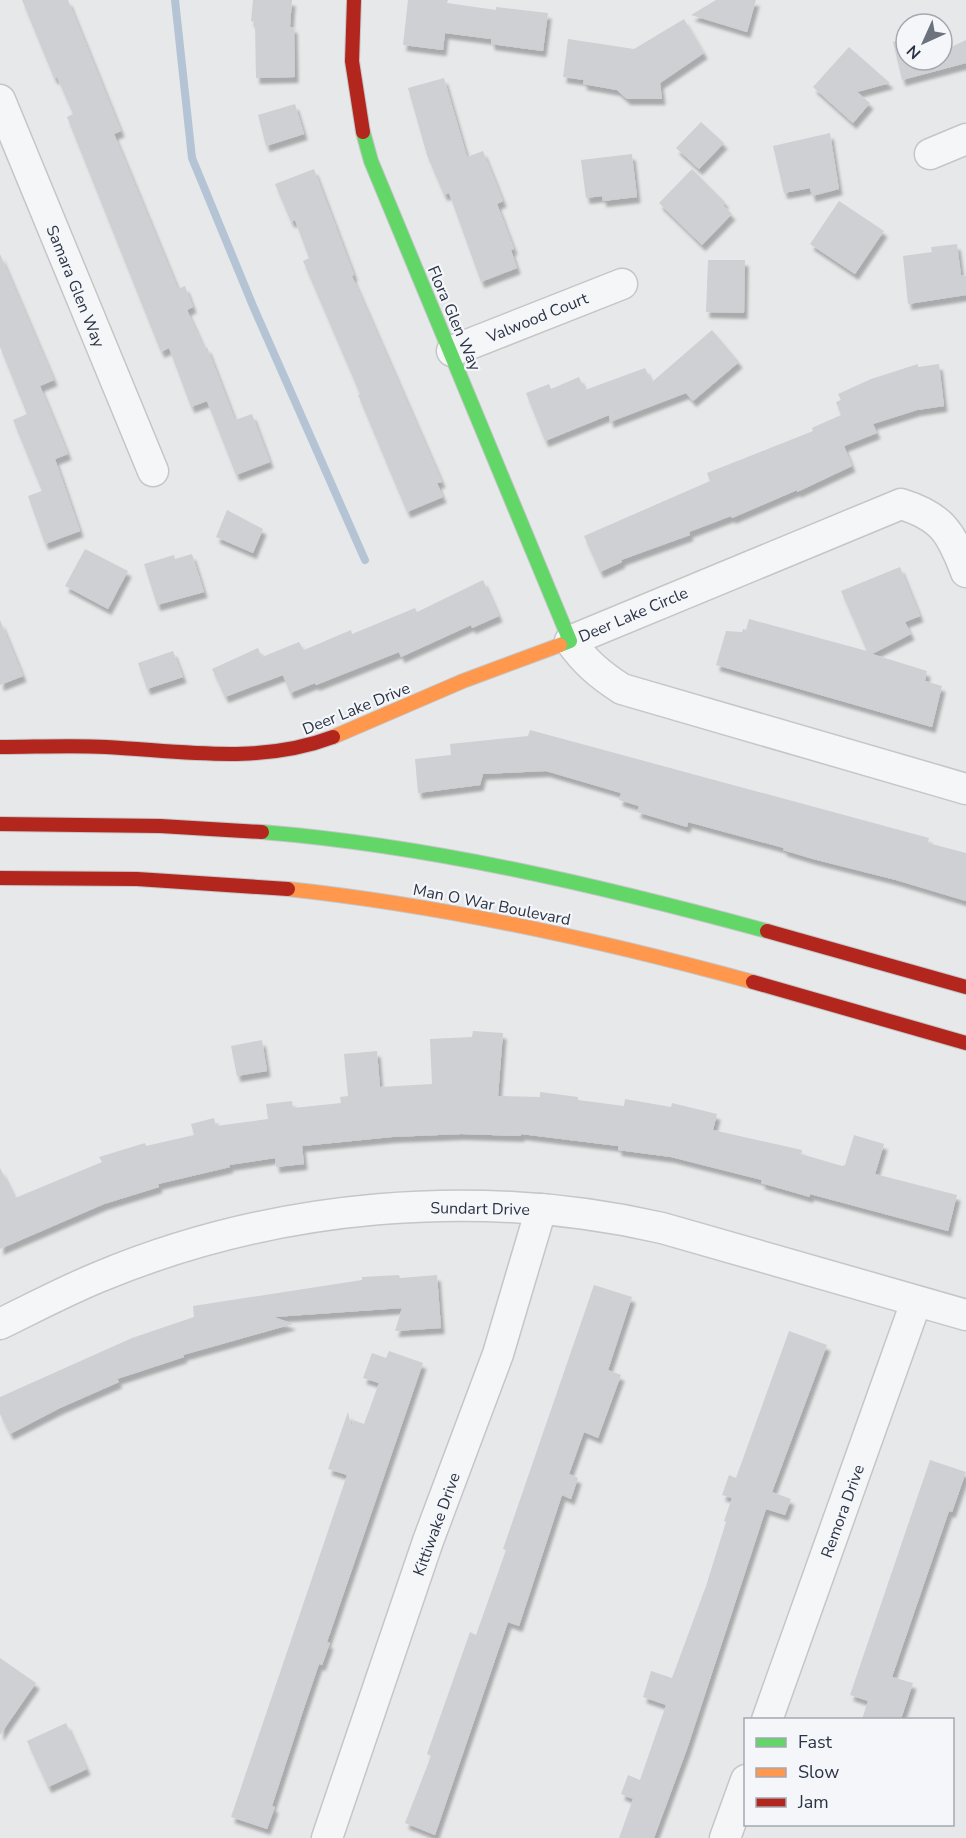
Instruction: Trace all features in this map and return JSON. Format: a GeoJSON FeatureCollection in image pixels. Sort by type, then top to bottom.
{"type":"FeatureCollection","features":[{"type":"Feature","properties":{"kind":"main road","name":"Flora Glen Way"},"geometry":{"type":"LineString","coordinates":[[354,0],[352,84],[359,122],[384,197],[452,351],[570,641]]}},
{"type":"Feature","properties":{"kind":"main road","name":"Deer Lake Drive"},"geometry":{"type":"LineString","coordinates":[[0,747],[103,747],[236,755],[267,754],[304,748],[570,641]]}},
{"type":"Feature","properties":{"kind":"main road"},"geometry":{"type":"LineString","coordinates":[[0,824],[171,825],[320,837],[419,851],[609,890],[966,987]]}},
{"type":"Feature","properties":{"kind":"main road","name":"Man O War Boulevard"},"geometry":{"type":"LineString","coordinates":[[0,878],[74,877],[278,887],[400,903],[544,929],[665,959],[966,1043]]}},
{"type":"Feature","properties":{"kind":"street","name":"Samara Glen Way"},"geometry":{"type":"LineString","coordinates":[[0,100],[153,471]]}},
{"type":"Feature","properties":{"kind":"street"},"geometry":{"type":"LineString","coordinates":[[930,154],[966,139]]}},
{"type":"Feature","properties":{"kind":"street","name":"Valwood Court"},"geometry":{"type":"LineString","coordinates":[[452,351],[622,284]]}},
{"type":"Feature","properties":{"kind":"street","name":"Deer Lake Circle"},"geometry":{"type":"LineString","coordinates":[[966,572],[956,546],[939,522],[927,512],[901,504],[570,641],[598,674],[622,689],[966,789]]}},
{"type":"Feature","properties":{"kind":"street","name":"Sundart Drive"},"geometry":{"type":"LineString","coordinates":[[0,1324],[98,1277],[155,1256],[273,1224],[347,1213],[440,1205],[541,1209],[613,1217],[662,1228],[966,1315]]}},
{"type":"Feature","properties":{"kind":"street","name":"Kittiwake Drive"},"geometry":{"type":"LineString","coordinates":[[327,1838],[428,1541],[498,1354],[541,1209]]}},
{"type":"Feature","properties":{"kind":"street","name":"Remora Drive"},"geometry":{"type":"LineString","coordinates":[[767,1718],[916,1302]]}},
{"type":"Feature","properties":{"kind":"street"},"geometry":{"type":"LineString","coordinates":[[725,1838],[744,1786]]}},
{"type":"Feature","properties":{"kind":"building"},"geometry":{"type":"Polygon","coordinates":[[[22,0],[68,0],[121,131],[114,134],[178,289],[185,286],[193,307],[187,310],[204,348],[207,347],[235,420],[252,414],[270,462],[236,475],[207,401],[191,407],[169,348],[161,352],[67,117],[73,114],[57,77],[54,78],[22,0]]]}},
{"type":"Feature","properties":{"kind":"building"},"geometry":{"type":"Polygon","coordinates":[[[253,0],[292,0],[290,27],[294,27],[295,77],[256,78],[255,22],[251,21],[253,0]]]}},
{"type":"Feature","properties":{"kind":"building"},"geometry":{"type":"Polygon","coordinates":[[[408,0],[448,0],[447,3],[496,10],[496,7],[548,13],[543,51],[491,44],[491,39],[445,33],[443,50],[403,45],[408,0]]]}},
{"type":"Feature","properties":{"kind":"building"},"geometry":{"type":"Polygon","coordinates":[[[716,0],[756,0],[747,32],[691,15],[716,0]]]}},
{"type":"Feature","properties":{"kind":"building"},"geometry":{"type":"Polygon","coordinates":[[[684,19],[704,53],[660,83],[662,99],[627,99],[617,90],[583,84],[584,80],[563,77],[568,39],[634,49],[684,19]]]}},
{"type":"Feature","properties":{"kind":"building"},"geometry":{"type":"Polygon","coordinates":[[[966,40],[966,63],[954,66],[954,46],[966,40]]]}},
{"type":"Feature","properties":{"kind":"building"},"geometry":{"type":"Polygon","coordinates":[[[849,47],[890,83],[857,92],[870,103],[853,123],[813,87],[849,47]]]}},
{"type":"Feature","properties":{"kind":"building"},"geometry":{"type":"Polygon","coordinates":[[[900,72],[932,72],[902,80],[900,72]]]}},
{"type":"Feature","properties":{"kind":"building"},"geometry":{"type":"Polygon","coordinates":[[[444,78],[467,157],[483,151],[503,201],[497,204],[514,249],[511,250],[517,268],[481,282],[449,193],[444,195],[427,155],[408,88],[444,78]]]}},
{"type":"Feature","properties":{"kind":"building"},"geometry":{"type":"Polygon","coordinates":[[[295,104],[304,134],[266,146],[258,115],[295,104]]]}},
{"type":"Feature","properties":{"kind":"building"},"geometry":{"type":"Polygon","coordinates":[[[701,122],[724,143],[699,169],[676,148],[701,122]]]}},
{"type":"Feature","properties":{"kind":"building"},"geometry":{"type":"Polygon","coordinates":[[[830,133],[839,189],[812,196],[810,188],[784,193],[773,146],[830,133]]]}},
{"type":"Feature","properties":{"kind":"building"},"geometry":{"type":"Polygon","coordinates":[[[632,154],[637,197],[603,201],[602,196],[586,198],[581,160],[632,154]]]}},
{"type":"Feature","properties":{"kind":"building"},"geometry":{"type":"Polygon","coordinates":[[[314,169],[354,275],[352,276],[442,482],[437,483],[443,497],[407,512],[303,261],[309,258],[295,220],[291,222],[275,184],[314,169]]]}},
{"type":"Feature","properties":{"kind":"building"},"geometry":{"type":"Polygon","coordinates":[[[692,169],[725,202],[723,205],[732,214],[702,245],[659,203],[692,169]]]}},
{"type":"Feature","properties":{"kind":"building"},"geometry":{"type":"Polygon","coordinates":[[[839,201],[884,231],[855,274],[810,244],[839,201]]]}},
{"type":"Feature","properties":{"kind":"building"},"geometry":{"type":"Polygon","coordinates":[[[957,244],[961,275],[966,276],[966,295],[908,304],[903,256],[932,252],[931,247],[957,244]]]}},
{"type":"Feature","properties":{"kind":"building"},"geometry":{"type":"Polygon","coordinates":[[[0,254],[54,380],[40,386],[68,454],[55,459],[80,531],[45,544],[28,496],[42,491],[13,420],[27,414],[0,347],[0,254]]]}},
{"type":"Feature","properties":{"kind":"building"},"geometry":{"type":"Polygon","coordinates":[[[708,260],[745,260],[744,313],[706,312],[708,260]]]}},
{"type":"Feature","properties":{"kind":"building"},"geometry":{"type":"Polygon","coordinates":[[[712,330],[739,362],[693,401],[686,393],[610,422],[609,415],[545,441],[526,393],[549,384],[551,389],[579,377],[585,390],[645,368],[652,382],[712,330]]]}},
{"type":"Feature","properties":{"kind":"building"},"geometry":{"type":"Polygon","coordinates":[[[918,364],[918,367],[939,364],[944,406],[917,410],[873,424],[877,433],[844,446],[852,466],[797,492],[797,490],[732,518],[731,516],[689,532],[690,535],[621,560],[622,562],[600,572],[584,536],[710,481],[707,473],[813,431],[812,428],[841,415],[836,402],[841,400],[838,394],[871,379],[918,364]]]}},
{"type":"Feature","properties":{"kind":"building"},"geometry":{"type":"Polygon","coordinates":[[[227,510],[263,529],[253,553],[216,537],[227,510]]]}},
{"type":"Feature","properties":{"kind":"building"},"geometry":{"type":"Polygon","coordinates":[[[85,549],[128,571],[108,609],[65,586],[85,549]]]}},
{"type":"Feature","properties":{"kind":"building"},"geometry":{"type":"Polygon","coordinates":[[[192,554],[204,592],[157,605],[144,564],[174,555],[175,559],[192,554]]]}},
{"type":"Feature","properties":{"kind":"building"},"geometry":{"type":"Polygon","coordinates":[[[900,567],[920,616],[905,622],[911,634],[872,654],[927,671],[925,681],[942,686],[932,727],[716,665],[726,631],[746,630],[749,619],[867,651],[841,591],[900,567]]]}},
{"type":"Feature","properties":{"kind":"building"},"geometry":{"type":"Polygon","coordinates":[[[483,580],[499,616],[472,628],[471,625],[401,657],[399,652],[316,685],[315,683],[290,693],[283,675],[225,697],[212,669],[258,648],[262,657],[299,642],[304,650],[351,630],[352,634],[415,608],[417,612],[483,580]]]}},
{"type":"Feature","properties":{"kind":"building"},"geometry":{"type":"Polygon","coordinates":[[[0,620],[23,676],[0,685],[0,620]]]}},
{"type":"Feature","properties":{"kind":"building"},"geometry":{"type":"Polygon","coordinates":[[[173,651],[183,677],[147,689],[138,663],[173,651]]]}},
{"type":"Feature","properties":{"kind":"building"},"geometry":{"type":"Polygon","coordinates":[[[530,730],[929,838],[928,843],[966,853],[966,901],[688,822],[687,827],[637,812],[639,806],[619,800],[621,793],[546,771],[483,774],[480,785],[418,793],[415,759],[451,755],[450,744],[528,736],[530,730]]]}},
{"type":"Feature","properties":{"kind":"building"},"geometry":{"type":"Polygon","coordinates":[[[473,1031],[503,1033],[498,1096],[540,1097],[540,1092],[624,1106],[625,1099],[671,1107],[672,1103],[717,1114],[713,1130],[802,1150],[801,1154],[842,1166],[845,1165],[854,1135],[884,1144],[875,1174],[957,1195],[948,1231],[810,1194],[810,1197],[761,1183],[762,1180],[671,1157],[618,1150],[618,1146],[521,1134],[521,1136],[462,1134],[392,1137],[302,1146],[304,1164],[276,1167],[275,1158],[229,1165],[230,1167],[158,1184],[159,1187],[104,1204],[0,1249],[0,1168],[15,1198],[102,1162],[99,1157],[145,1143],[146,1146],[194,1135],[191,1124],[214,1118],[216,1126],[268,1119],[266,1104],[292,1101],[293,1108],[341,1103],[340,1097],[348,1096],[344,1054],[377,1051],[380,1087],[432,1084],[430,1039],[472,1037],[473,1031]]]}},
{"type":"Feature","properties":{"kind":"building"},"geometry":{"type":"Polygon","coordinates":[[[262,1040],[267,1071],[237,1076],[231,1046],[262,1040]]]}},
{"type":"Feature","properties":{"kind":"building"},"geometry":{"type":"Polygon","coordinates":[[[399,1275],[400,1278],[437,1275],[441,1328],[395,1331],[402,1308],[274,1317],[293,1324],[183,1355],[184,1357],[117,1379],[119,1382],[60,1408],[10,1434],[0,1414],[0,1397],[132,1338],[194,1317],[193,1306],[362,1280],[362,1277],[399,1275]]]}},
{"type":"Feature","properties":{"kind":"building"},"geometry":{"type":"Polygon","coordinates":[[[594,1285],[632,1297],[608,1370],[621,1375],[598,1438],[584,1432],[569,1474],[578,1478],[571,1499],[562,1495],[519,1626],[508,1622],[435,1835],[405,1823],[431,1756],[427,1754],[470,1632],[476,1635],[506,1550],[503,1549],[594,1285]]]}},
{"type":"Feature","properties":{"kind":"building"},"geometry":{"type":"Polygon","coordinates":[[[789,1331],[827,1345],[772,1492],[791,1499],[785,1515],[766,1509],[687,1749],[654,1838],[619,1838],[633,1799],[621,1794],[628,1775],[640,1780],[666,1705],[643,1697],[651,1671],[672,1678],[706,1586],[726,1522],[724,1521],[732,1498],[722,1495],[729,1475],[736,1478],[789,1331]]]}},
{"type":"Feature","properties":{"kind":"building"},"geometry":{"type":"Polygon","coordinates":[[[389,1351],[423,1363],[327,1642],[330,1643],[322,1665],[319,1664],[303,1711],[272,1806],[275,1807],[267,1829],[231,1817],[347,1475],[328,1469],[348,1412],[351,1427],[353,1420],[364,1424],[379,1383],[363,1378],[372,1353],[386,1358],[389,1351]]]}},
{"type":"Feature","properties":{"kind":"building"},"geometry":{"type":"Polygon","coordinates":[[[930,1460],[966,1472],[952,1512],[949,1511],[892,1677],[913,1683],[901,1718],[862,1718],[868,1701],[850,1695],[930,1460]]]}},
{"type":"Feature","properties":{"kind":"building"},"geometry":{"type":"Polygon","coordinates":[[[0,1658],[36,1683],[0,1735],[0,1658]]]}},
{"type":"Feature","properties":{"kind":"building"},"geometry":{"type":"Polygon","coordinates":[[[66,1723],[87,1769],[48,1787],[27,1741],[66,1723]]]}},
{"type":"Feature","properties":{"kind":"waterway"},"geometry":{"type":"LineString","coordinates":[[175,0],[192,158],[253,306],[365,560]]}},
{"type":"Feature","properties":{"kind":"traffic: fast"},"geometry":{"type":"LineString","coordinates":[[363,132],[371,161],[570,641],[560,645]]}},
{"type":"Feature","properties":{"kind":"traffic: fast"},"geometry":{"type":"LineString","coordinates":[[262,832],[390,847],[516,870],[767,931]]}},
{"type":"Feature","properties":{"kind":"traffic: slow"},"geometry":{"type":"LineString","coordinates":[[333,737],[463,681],[560,645]]}},
{"type":"Feature","properties":{"kind":"traffic: slow"},"geometry":{"type":"LineString","coordinates":[[288,889],[406,905],[522,926],[638,952],[753,982]]}},
{"type":"Feature","properties":{"kind":"traffic: jam"},"geometry":{"type":"LineString","coordinates":[[354,0],[352,61],[363,132]]}},
{"type":"Feature","properties":{"kind":"traffic: jam"},"geometry":{"type":"LineString","coordinates":[[0,747],[93,746],[192,753],[249,754],[305,746],[333,737]]}},
{"type":"Feature","properties":{"kind":"traffic: jam"},"geometry":{"type":"LineString","coordinates":[[0,824],[160,826],[262,832]]}},
{"type":"Feature","properties":{"kind":"traffic: jam"},"geometry":{"type":"LineString","coordinates":[[0,878],[137,879],[288,889]]}},
{"type":"Feature","properties":{"kind":"traffic: jam"},"geometry":{"type":"LineString","coordinates":[[767,931],[966,987]]}},
{"type":"Feature","properties":{"kind":"traffic: jam"},"geometry":{"type":"LineString","coordinates":[[753,982],[966,1043]]}}]}
